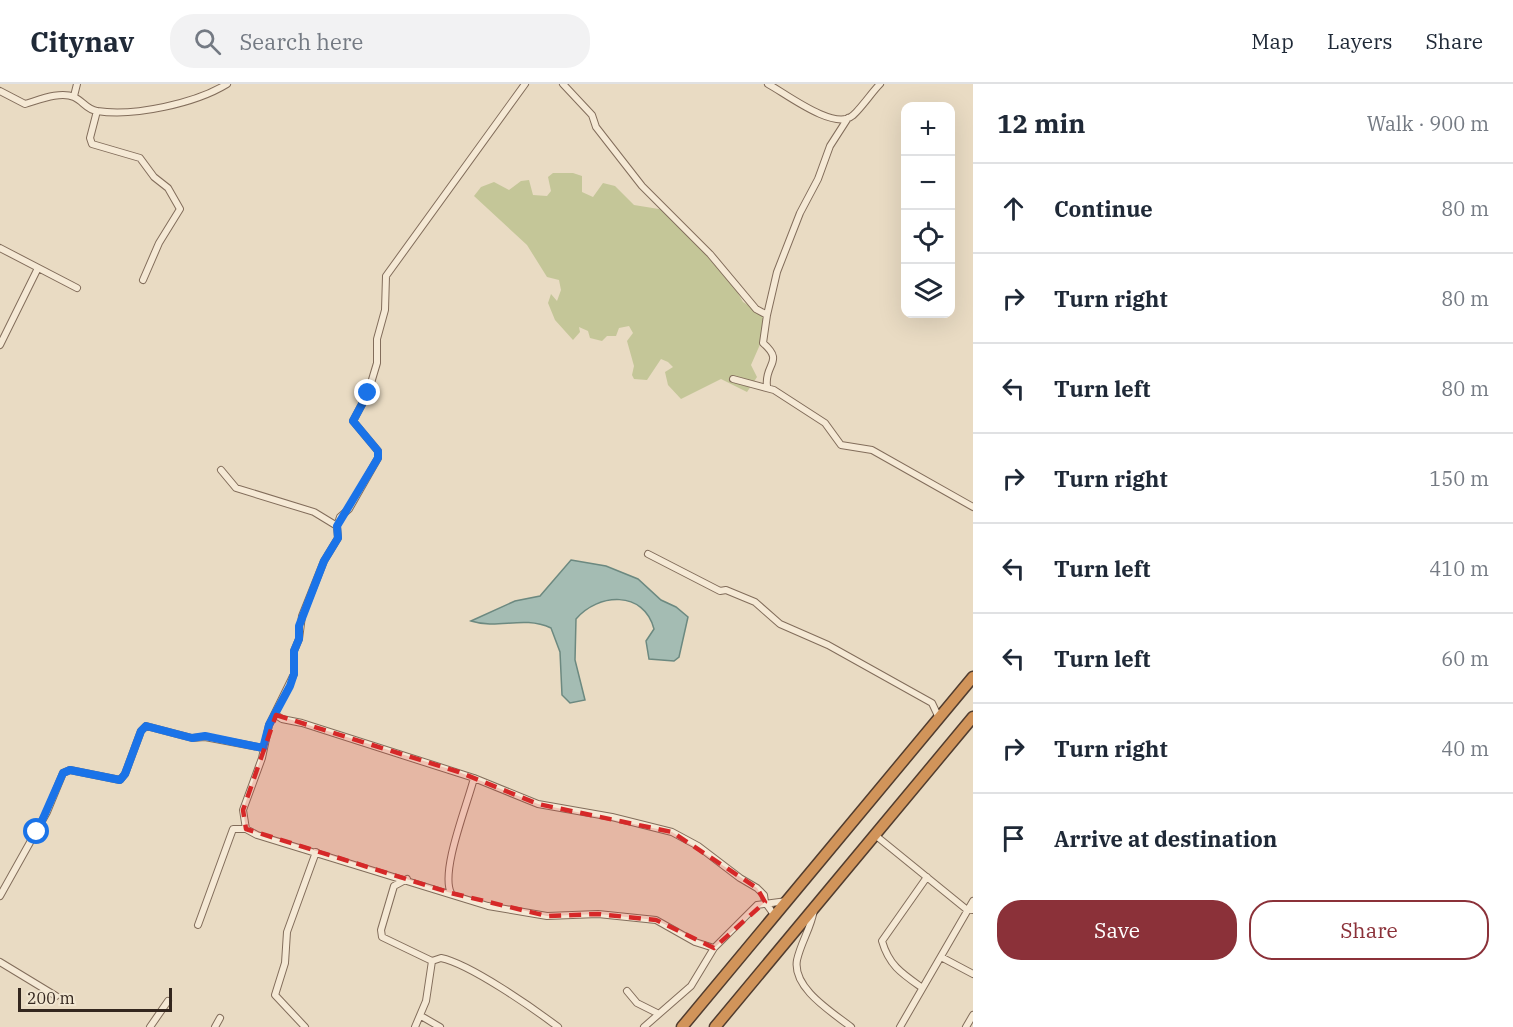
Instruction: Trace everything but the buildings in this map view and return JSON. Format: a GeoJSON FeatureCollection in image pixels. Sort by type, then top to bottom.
{"type":"FeatureCollection","features":[{"type":"Feature","properties":{"kind":"highway"},"geometry":{"type":"LineString","coordinates":[[682,1027],[973,677]]}},
{"type":"Feature","properties":{"kind":"highway"},"geometry":{"type":"LineString","coordinates":[[715,1027],[973,717]]}},
{"type":"Feature","properties":{"kind":"street"},"geometry":{"type":"LineString","coordinates":[[74,96],[76,84]]}},
{"type":"Feature","properties":{"kind":"street"},"geometry":{"type":"LineString","coordinates":[[0,91],[25,104],[51,96],[74,96],[97,111],[165,107],[227,84]]}},
{"type":"Feature","properties":{"kind":"street"},"geometry":{"type":"LineString","coordinates":[[246,829],[243,810],[262,758],[269,725],[276,715],[294,674],[294,651],[299,639],[302,616],[324,561],[338,538],[337,526],[378,458],[378,451],[353,421],[368,393],[377,363],[377,339],[385,310],[386,276],[525,84]]}},
{"type":"Feature","properties":{"kind":"street"},"geometry":{"type":"LineString","coordinates":[[563,84],[591,115],[596,127],[642,186],[710,254],[756,309],[767,315]]}},
{"type":"Feature","properties":{"kind":"street"},"geometry":{"type":"LineString","coordinates":[[768,84],[822,116],[848,118]]}},
{"type":"Feature","properties":{"kind":"street"},"geometry":{"type":"LineString","coordinates":[[766,386],[765,377],[774,360],[773,352],[762,343],[777,272],[830,146],[848,118],[879,84]]}},
{"type":"Feature","properties":{"kind":"street"},"geometry":{"type":"LineString","coordinates":[[97,111],[90,138],[92,144],[140,158],[154,177],[168,188],[180,209],[159,243],[143,280]]}},
{"type":"Feature","properties":{"kind":"street"},"geometry":{"type":"LineString","coordinates":[[0,248],[77,288]]}},
{"type":"Feature","properties":{"kind":"street"},"geometry":{"type":"LineString","coordinates":[[0,345],[38,268]]}},
{"type":"Feature","properties":{"kind":"street"},"geometry":{"type":"LineString","coordinates":[[733,379],[766,386],[825,423],[841,445],[872,450],[973,507]]}},
{"type":"Feature","properties":{"kind":"street"},"geometry":{"type":"LineString","coordinates":[[221,470],[236,488],[314,512],[337,526]]}},
{"type":"Feature","properties":{"kind":"street"},"geometry":{"type":"LineString","coordinates":[[648,554],[714,588],[733,592],[755,602],[787,628],[828,645],[932,703],[939,718]]}},
{"type":"Feature","properties":{"kind":"street"},"geometry":{"type":"LineString","coordinates":[[276,715],[282,719],[302,723],[474,778],[538,804],[612,817],[672,832],[698,846],[757,888],[764,895],[765,902],[775,916]]}},
{"type":"Feature","properties":{"kind":"street"},"geometry":{"type":"LineString","coordinates":[[0,896],[46,813],[63,773],[70,770],[120,780],[125,774],[141,731],[146,726],[192,738],[205,736],[263,748]]}},
{"type":"Feature","properties":{"kind":"street"},"geometry":{"type":"LineString","coordinates":[[451,893],[447,883],[453,849],[474,778]]}},
{"type":"Feature","properties":{"kind":"street"},"geometry":{"type":"LineString","coordinates":[[198,926],[234,829],[246,829],[488,906],[547,916],[598,914],[656,920],[695,942],[714,948]]}},
{"type":"Feature","properties":{"kind":"street"},"geometry":{"type":"LineString","coordinates":[[875,835],[970,910]]}},
{"type":"Feature","properties":{"kind":"street"},"geometry":{"type":"LineString","coordinates":[[305,1027],[275,995],[285,963],[287,932],[316,852]]}},
{"type":"Feature","properties":{"kind":"street"},"geometry":{"type":"LineString","coordinates":[[921,987],[896,970],[887,959],[882,941],[927,877]]}},
{"type":"Feature","properties":{"kind":"street"},"geometry":{"type":"LineString","coordinates":[[406,879],[394,886],[383,922],[382,937],[432,962]]}},
{"type":"Feature","properties":{"kind":"street"},"geometry":{"type":"LineString","coordinates":[[644,1027],[657,1013],[691,986],[714,948],[757,905],[765,902],[787,901]]}},
{"type":"Feature","properties":{"kind":"street"},"geometry":{"type":"LineString","coordinates":[[900,1027],[921,987],[970,910],[973,901]]}},
{"type":"Feature","properties":{"kind":"street"},"geometry":{"type":"LineString","coordinates":[[815,907],[797,958],[798,977],[819,1001],[851,1027]]}},
{"type":"Feature","properties":{"kind":"street"},"geometry":{"type":"LineString","coordinates":[[941,957],[973,974]]}},
{"type":"Feature","properties":{"kind":"street"},"geometry":{"type":"LineString","coordinates":[[432,962],[441,958],[460,965],[533,1008],[558,1027]]}},
{"type":"Feature","properties":{"kind":"street"},"geometry":{"type":"LineString","coordinates":[[0,962],[56,996]]}},
{"type":"Feature","properties":{"kind":"street"},"geometry":{"type":"LineString","coordinates":[[416,1027],[426,1001],[432,962]]}},
{"type":"Feature","properties":{"kind":"street"},"geometry":{"type":"LineString","coordinates":[[627,991],[637,1003],[657,1013]]}},
{"type":"Feature","properties":{"kind":"street"},"geometry":{"type":"LineString","coordinates":[[150,1027],[168,1001]]}},
{"type":"Feature","properties":{"kind":"street"},"geometry":{"type":"LineString","coordinates":[[966,1027],[973,1015]]}},
{"type":"Feature","properties":{"kind":"street"},"geometry":{"type":"LineString","coordinates":[[421,1016],[440,1027]]}},
{"type":"Feature","properties":{"kind":"street"},"geometry":{"type":"LineString","coordinates":[[215,1027],[220,1018]]}},
{"type":"Feature","properties":{"kind":"highlighted area"},"geometry":{"type":"Polygon","coordinates":[[[276,715],[459,772],[538,804],[672,832],[757,888],[765,902],[714,948],[656,920],[598,914],[547,916],[451,893],[246,829],[243,810],[276,715]]]}},
{"type":"Feature","properties":{"kind":"green space"},"geometry":{"type":"Polygon","coordinates":[[[553,173],[573,173],[582,176],[582,192],[593,197],[603,183],[615,186],[634,205],[665,210],[734,286],[743,302],[765,315],[762,340],[751,365],[757,377],[747,392],[721,379],[681,399],[668,385],[665,372],[673,367],[661,359],[647,380],[634,379],[632,375],[634,366],[627,341],[633,333],[629,326],[619,328],[616,336],[607,336],[602,341],[590,338],[588,331],[579,327],[580,332],[573,340],[555,320],[548,303],[551,294],[557,301],[561,290],[559,280],[547,277],[527,245],[474,196],[481,187],[494,182],[509,190],[521,181],[529,180],[533,195],[547,196],[551,191],[548,177],[553,173]]]}},
{"type":"Feature","properties":{"kind":"shaded area"},"geometry":{"type":"Polygon","coordinates":[[[571,560],[606,566],[638,579],[661,600],[676,607],[688,617],[679,657],[674,661],[649,659],[646,641],[654,629],[649,616],[641,607],[620,600],[608,600],[596,604],[576,619],[575,660],[585,700],[570,703],[562,695],[560,652],[551,628],[540,624],[520,622],[491,624],[471,621],[515,601],[540,596],[571,560]]]}},
{"type":"Feature","properties":{"kind":"route"},"geometry":{"type":"LineString","coordinates":[[37,832],[63,773],[70,770],[120,780],[133,755],[136,740],[146,726],[192,738],[205,736],[263,748],[269,725],[276,715],[294,674],[294,651],[299,639],[299,626],[311,590],[324,561],[334,549],[338,538],[337,526],[340,517],[349,509],[378,458],[378,451],[355,428],[353,421],[368,393]]}}]}
